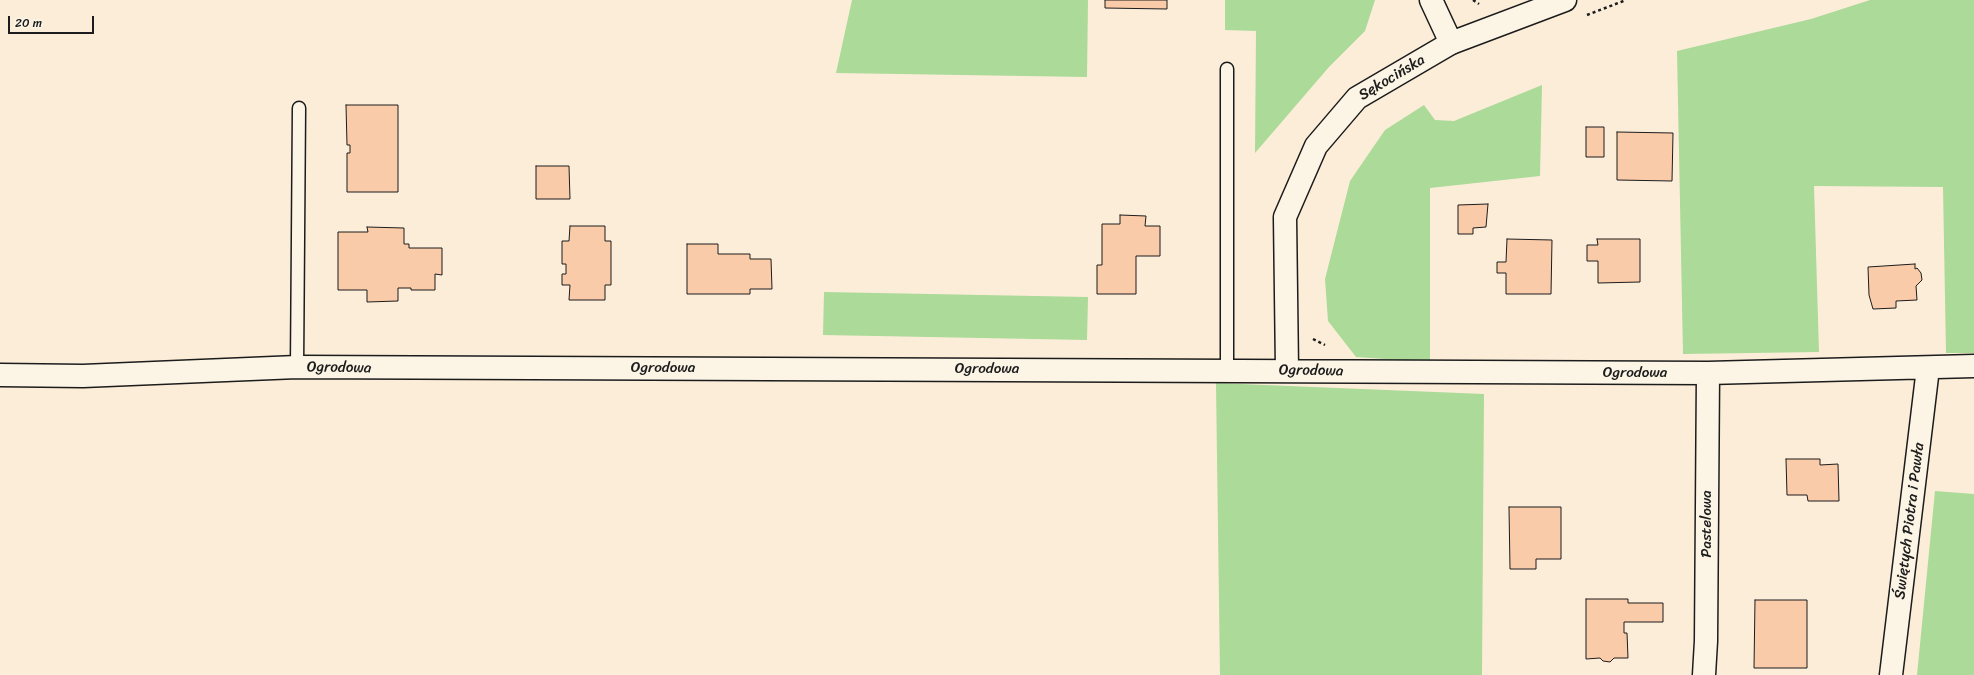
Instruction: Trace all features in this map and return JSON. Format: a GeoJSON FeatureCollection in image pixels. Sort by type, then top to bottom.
{"type":"FeatureCollection","features":[{"type":"Feature","properties":{"kind":"street"},"geometry":{"type":"LineString","coordinates":[[1431,0],[1451,43]]}},
{"type":"Feature","properties":{"kind":"street","name":"Sękocińska"},"geometry":{"type":"LineString","coordinates":[[1287,370],[1285,217],[1316,146],[1357,98],[1451,43],[1565,0]]}},
{"type":"Feature","properties":{"kind":"street","name":"Ogrodowa"},"geometry":{"type":"LineString","coordinates":[[0,375],[83,376],[297,367],[1287,370],[1327,372],[1708,373],[1974,366]]}},
{"type":"Feature","properties":{"kind":"street","name":"Świętych Piotra i Pawła"},"geometry":{"type":"LineString","coordinates":[[1892,675],[1928,368]]}},
{"type":"Feature","properties":{"kind":"street","name":"Pastelowa"},"geometry":{"type":"LineString","coordinates":[[1704,675],[1706,641],[1708,373]]}},
{"type":"Feature","properties":{"kind":"lane"},"geometry":{"type":"LineString","coordinates":[[1227,69],[1227,370]]}},
{"type":"Feature","properties":{"kind":"lane"},"geometry":{"type":"LineString","coordinates":[[297,367],[299,108]]}},
{"type":"Feature","properties":{"kind":"path"},"geometry":{"type":"LineString","coordinates":[[1312,338],[1328,346],[1327,372]]}},
{"type":"Feature","properties":{"kind":"green space"},"geometry":{"type":"Polygon","coordinates":[[[852,0],[1088,0],[1087,77],[836,73],[852,0]]]}},
{"type":"Feature","properties":{"kind":"green space"},"geometry":{"type":"Polygon","coordinates":[[[1225,0],[1375,0],[1365,31],[1329,67],[1255,153],[1256,31],[1225,30],[1225,0]]]}},
{"type":"Feature","properties":{"kind":"green space"},"geometry":{"type":"Polygon","coordinates":[[[1870,0],[1974,0],[1974,353],[1946,353],[1943,187],[1814,186],[1819,352],[1683,354],[1677,51],[1811,19],[1870,0]]]}},
{"type":"Feature","properties":{"kind":"green space"},"geometry":{"type":"Polygon","coordinates":[[[1542,85],[1540,176],[1430,188],[1430,362],[1356,357],[1328,321],[1325,279],[1350,181],[1385,130],[1424,105],[1435,120],[1454,121],[1542,85]]]}},
{"type":"Feature","properties":{"kind":"green space"},"geometry":{"type":"Polygon","coordinates":[[[824,292],[1088,297],[1087,340],[823,335],[824,292]]]}},
{"type":"Feature","properties":{"kind":"green space"},"geometry":{"type":"Polygon","coordinates":[[[1216,383],[1484,394],[1482,675],[1220,675],[1216,383]]]}},
{"type":"Feature","properties":{"kind":"green space"},"geometry":{"type":"Polygon","coordinates":[[[1935,491],[1974,494],[1974,675],[1917,675],[1935,491]]]}},
{"type":"Feature","properties":{"kind":"building"},"geometry":{"type":"Polygon","coordinates":[[[1105,0],[1167,0],[1167,9],[1105,8],[1105,0]]]}},
{"type":"Feature","properties":{"kind":"building"},"geometry":{"type":"Polygon","coordinates":[[[346,105],[398,105],[398,192],[347,192],[347,153],[350,153],[350,145],[347,145],[346,105]]]}},
{"type":"Feature","properties":{"kind":"building"},"geometry":{"type":"Polygon","coordinates":[[[1586,127],[1604,127],[1604,157],[1586,157],[1586,127]]]}},
{"type":"Feature","properties":{"kind":"building"},"geometry":{"type":"Polygon","coordinates":[[[1617,132],[1673,133],[1672,181],[1617,180],[1617,132]]]}},
{"type":"Feature","properties":{"kind":"building"},"geometry":{"type":"Polygon","coordinates":[[[536,166],[569,166],[570,199],[536,199],[536,166]]]}},
{"type":"Feature","properties":{"kind":"building"},"geometry":{"type":"Polygon","coordinates":[[[1488,204],[1486,227],[1473,228],[1473,234],[1458,234],[1458,205],[1488,204]]]}},
{"type":"Feature","properties":{"kind":"building"},"geometry":{"type":"Polygon","coordinates":[[[1120,215],[1146,216],[1145,226],[1160,226],[1160,256],[1136,256],[1136,294],[1097,294],[1097,265],[1102,265],[1102,224],[1120,224],[1120,215]]]}},
{"type":"Feature","properties":{"kind":"building"},"geometry":{"type":"Polygon","coordinates":[[[570,226],[605,226],[605,241],[611,241],[611,285],[605,285],[605,300],[569,300],[570,285],[562,285],[562,274],[566,274],[566,264],[562,264],[562,241],[569,241],[570,226]]]}},
{"type":"Feature","properties":{"kind":"building"},"geometry":{"type":"Polygon","coordinates":[[[367,227],[404,228],[404,244],[409,244],[409,248],[442,248],[442,275],[435,274],[435,290],[411,290],[411,288],[398,288],[398,301],[367,302],[367,290],[338,290],[338,232],[368,232],[367,227]]]}},
{"type":"Feature","properties":{"kind":"building"},"geometry":{"type":"Polygon","coordinates":[[[1507,239],[1552,240],[1551,294],[1506,294],[1506,273],[1497,273],[1497,262],[1506,262],[1507,239]]]}},
{"type":"Feature","properties":{"kind":"building"},"geometry":{"type":"Polygon","coordinates":[[[1597,239],[1640,239],[1640,282],[1598,283],[1598,261],[1587,261],[1587,245],[1598,245],[1597,239]]]}},
{"type":"Feature","properties":{"kind":"building"},"geometry":{"type":"Polygon","coordinates":[[[687,244],[718,244],[718,254],[750,254],[750,259],[771,259],[772,289],[750,289],[750,294],[687,294],[687,244]]]}},
{"type":"Feature","properties":{"kind":"building"},"geometry":{"type":"Polygon","coordinates":[[[1915,264],[1915,269],[1917,268],[1921,273],[1922,280],[1916,286],[1917,300],[1896,301],[1896,308],[1873,309],[1869,295],[1868,267],[1915,264]]]}},
{"type":"Feature","properties":{"kind":"building"},"geometry":{"type":"Polygon","coordinates":[[[1786,459],[1820,459],[1820,465],[1838,464],[1839,501],[1808,501],[1807,495],[1787,495],[1786,459]]]}},
{"type":"Feature","properties":{"kind":"building"},"geometry":{"type":"Polygon","coordinates":[[[1509,507],[1561,507],[1561,559],[1536,559],[1536,569],[1510,569],[1509,507]]]}},
{"type":"Feature","properties":{"kind":"building"},"geometry":{"type":"Polygon","coordinates":[[[1586,599],[1628,599],[1628,603],[1663,603],[1663,622],[1624,622],[1624,633],[1627,633],[1628,658],[1614,658],[1610,662],[1603,661],[1600,658],[1586,659],[1586,599]]]}},
{"type":"Feature","properties":{"kind":"building"},"geometry":{"type":"Polygon","coordinates":[[[1755,600],[1807,600],[1807,668],[1754,668],[1755,600]]]}}]}
